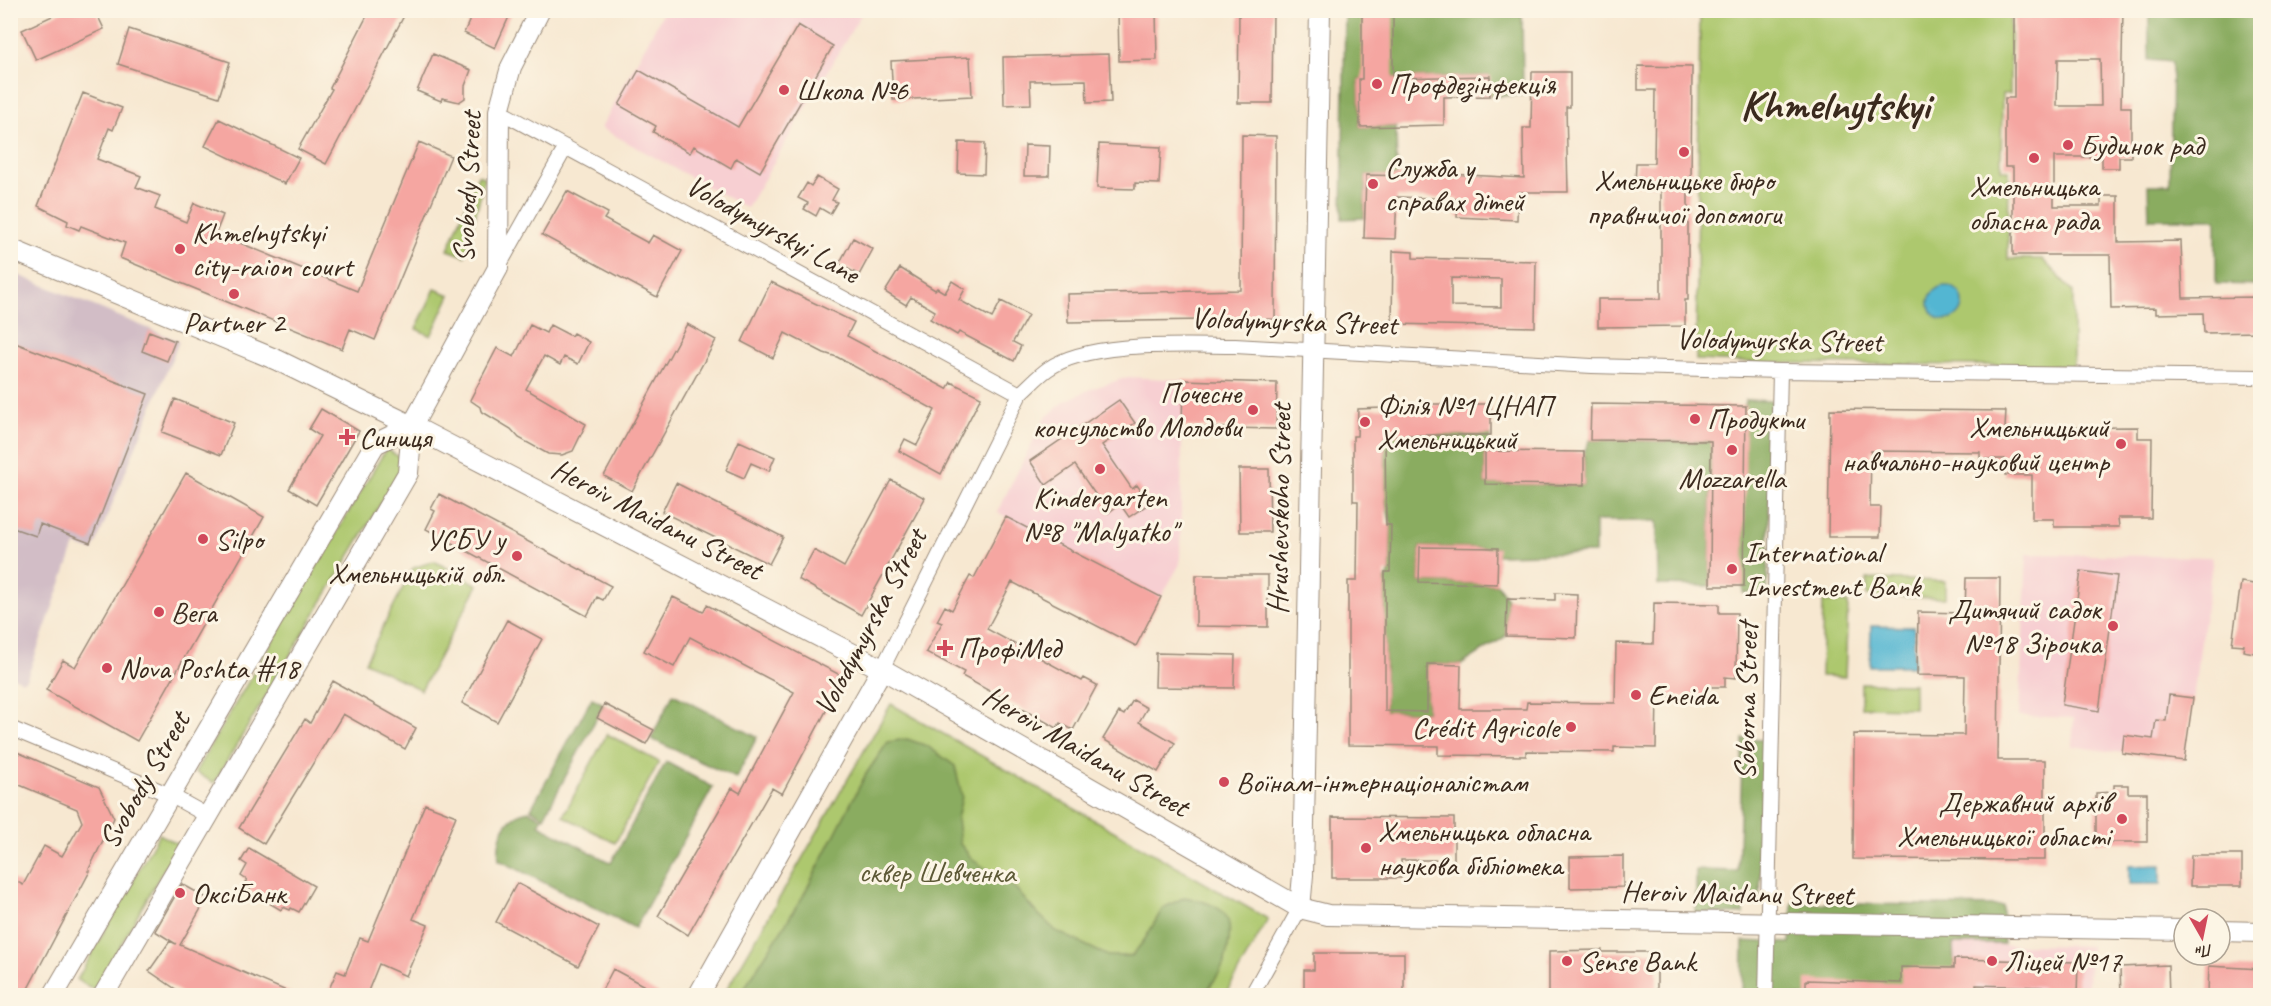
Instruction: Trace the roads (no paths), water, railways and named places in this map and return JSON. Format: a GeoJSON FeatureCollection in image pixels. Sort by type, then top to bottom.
{"type":"FeatureCollection","features":[{"type":"Feature","properties":{"kind":"street","name":"Svobody Street"},"geometry":{"type":"LineString","coordinates":[[103,996],[408,473],[412,426],[498,268],[499,111],[511,67],[540,10]]}},
{"type":"Feature","properties":{"kind":"street","name":"Hrushevskoho Street"},"geometry":{"type":"LineString","coordinates":[[1251,996],[1300,908],[1303,876],[1320,10]]}},
{"type":"Feature","properties":{"kind":"street","name":"Volodymyrskyi Lane"},"geometry":{"type":"LineString","coordinates":[[499,111],[1020,394]]}},
{"type":"Feature","properties":{"kind":"street"},"geometry":{"type":"LineString","coordinates":[[498,268],[566,147]]}},
{"type":"Feature","properties":{"kind":"street","name":"Heroiv Maidanu Street"},"geometry":{"type":"LineString","coordinates":[[10,249],[277,360],[412,426],[882,669],[1300,908],[1328,915],[2172,930]]}},
{"type":"Feature","properties":{"kind":"street","name":"Volodymyrska Street"},"geometry":{"type":"LineString","coordinates":[[698,996],[882,669],[1020,394],[1048,369],[1071,357],[1095,350],[1189,346],[1592,366],[1780,371],[2260,377]]}},
{"type":"Feature","properties":{"kind":"street","name":"Soborna Street"},"geometry":{"type":"LineString","coordinates":[[1766,996],[1780,371]]}},
{"type":"Feature","properties":{"kind":"street","name":"Svobody Street"},"geometry":{"type":"LineString","coordinates":[[53,996],[375,444],[412,426]]}},
{"type":"Feature","properties":{"kind":"street"},"geometry":{"type":"LineString","coordinates":[[10,728],[170,795],[208,816]]}},
{"type":"Feature","properties":{"kind":"street"},"geometry":{"type":"LineString","coordinates":[[2232,931],[2260,932]]}},
{"type":"Feature","properties":{"kind":"water"},"geometry":{"type":"Polygon","coordinates":[[[1946,286],[1958,291],[1963,303],[1958,315],[1946,320],[1934,315],[1929,303],[1934,291],[1946,286]]]}},
{"type":"Feature","properties":{"kind":"water"},"geometry":{"type":"Polygon","coordinates":[[[1871,626],[1914,627],[1914,666],[1870,666],[1871,626]]]}},
{"type":"Feature","properties":{"kind":"water"},"geometry":{"type":"Polygon","coordinates":[[[2161,865],[2161,884],[2129,884],[2129,866],[2161,865]]]}},
{"type":"Feature","properties":{"kind":"place","name":"Профдезінфекція"},"geometry":{"type":"Point","coordinates":[1377,84]}},
{"type":"Feature","properties":{"kind":"place","name":"Школа №6"},"geometry":{"type":"Point","coordinates":[784,90]}},
{"type":"Feature","properties":{"kind":"place","name":"Будинок рад"},"geometry":{"type":"Point","coordinates":[2068,145]}},
{"type":"Feature","properties":{"kind":"place","name":"Хмельницьке бюро правничої допомоги"},"geometry":{"type":"Point","coordinates":[1684,152]}},
{"type":"Feature","properties":{"kind":"place","name":"Хмельницька обласна рада"},"geometry":{"type":"Point","coordinates":[2034,158]}},
{"type":"Feature","properties":{"kind":"place","name":"Служба у справах дітей"},"geometry":{"type":"Point","coordinates":[1373,184]}},
{"type":"Feature","properties":{"kind":"place","name":"Khmelnytskyi city-raion court"},"geometry":{"type":"Point","coordinates":[180,249]}},
{"type":"Feature","properties":{"kind":"place","name":"Partner 2"},"geometry":{"type":"Point","coordinates":[234,294]}},
{"type":"Feature","properties":{"kind":"place","name":"Почесне консульство Молдови"},"geometry":{"type":"Point","coordinates":[1253,410]}},
{"type":"Feature","properties":{"kind":"place","name":"Продукти"},"geometry":{"type":"Point","coordinates":[1695,419]}},
{"type":"Feature","properties":{"kind":"place","name":"Філія №1 ЦНАП Хмельницький"},"geometry":{"type":"Point","coordinates":[1365,422]}},
{"type":"Feature","properties":{"kind":"place","name":"Синиця"},"geometry":{"type":"Point","coordinates":[347,437]}},
{"type":"Feature","properties":{"kind":"place","name":"Хмельницький навчально-науковий центр"},"geometry":{"type":"Point","coordinates":[2121,444]}},
{"type":"Feature","properties":{"kind":"place","name":"Mozzarella"},"geometry":{"type":"Point","coordinates":[1732,450]}},
{"type":"Feature","properties":{"kind":"place","name":"Kindergarten №8 \"Malyatko\""},"geometry":{"type":"Point","coordinates":[1100,469]}},
{"type":"Feature","properties":{"kind":"place","name":"Silpo"},"geometry":{"type":"Point","coordinates":[203,539]}},
{"type":"Feature","properties":{"kind":"place","name":"УСБУ у Хмельницькій обл."},"geometry":{"type":"Point","coordinates":[517,556]}},
{"type":"Feature","properties":{"kind":"place","name":"International Investment Bank"},"geometry":{"type":"Point","coordinates":[1732,569]}},
{"type":"Feature","properties":{"kind":"place","name":"Вега"},"geometry":{"type":"Point","coordinates":[159,612]}},
{"type":"Feature","properties":{"kind":"place","name":"Дитячий садок №18 Зірочка"},"geometry":{"type":"Point","coordinates":[2113,626]}},
{"type":"Feature","properties":{"kind":"place","name":"ПрофіМед"},"geometry":{"type":"Point","coordinates":[945,648]}},
{"type":"Feature","properties":{"kind":"place","name":"Nova Poshta #18"},"geometry":{"type":"Point","coordinates":[107,668]}},
{"type":"Feature","properties":{"kind":"place","name":"Eneida"},"geometry":{"type":"Point","coordinates":[1636,695]}},
{"type":"Feature","properties":{"kind":"place","name":"Crédit Agricole"},"geometry":{"type":"Point","coordinates":[1571,727]}},
{"type":"Feature","properties":{"kind":"place","name":"Воїнам-інтернаціоналістам"},"geometry":{"type":"Point","coordinates":[1224,782]}},
{"type":"Feature","properties":{"kind":"place","name":"Державний архів Хмельницької області"},"geometry":{"type":"Point","coordinates":[2122,819]}},
{"type":"Feature","properties":{"kind":"place","name":"Хмельницька обласна наукова бібліотека"},"geometry":{"type":"Point","coordinates":[1366,848]}},
{"type":"Feature","properties":{"kind":"place","name":"ОксіБанк"},"geometry":{"type":"Point","coordinates":[180,893]}},
{"type":"Feature","properties":{"kind":"place","name":"Sense Bank"},"geometry":{"type":"Point","coordinates":[1567,961]}},
{"type":"Feature","properties":{"kind":"place","name":"Ліцей №17"},"geometry":{"type":"Point","coordinates":[1992,961]}},
{"type":"Feature","properties":{"kind":"district","name":"Khmelnytskyi"},"geometry":{"type":"Point","coordinates":[1835,105]}},
{"type":"Feature","properties":{"kind":"park label","name":"сквер Шевченка"},"geometry":{"type":"Point","coordinates":[937,872]}}]}
